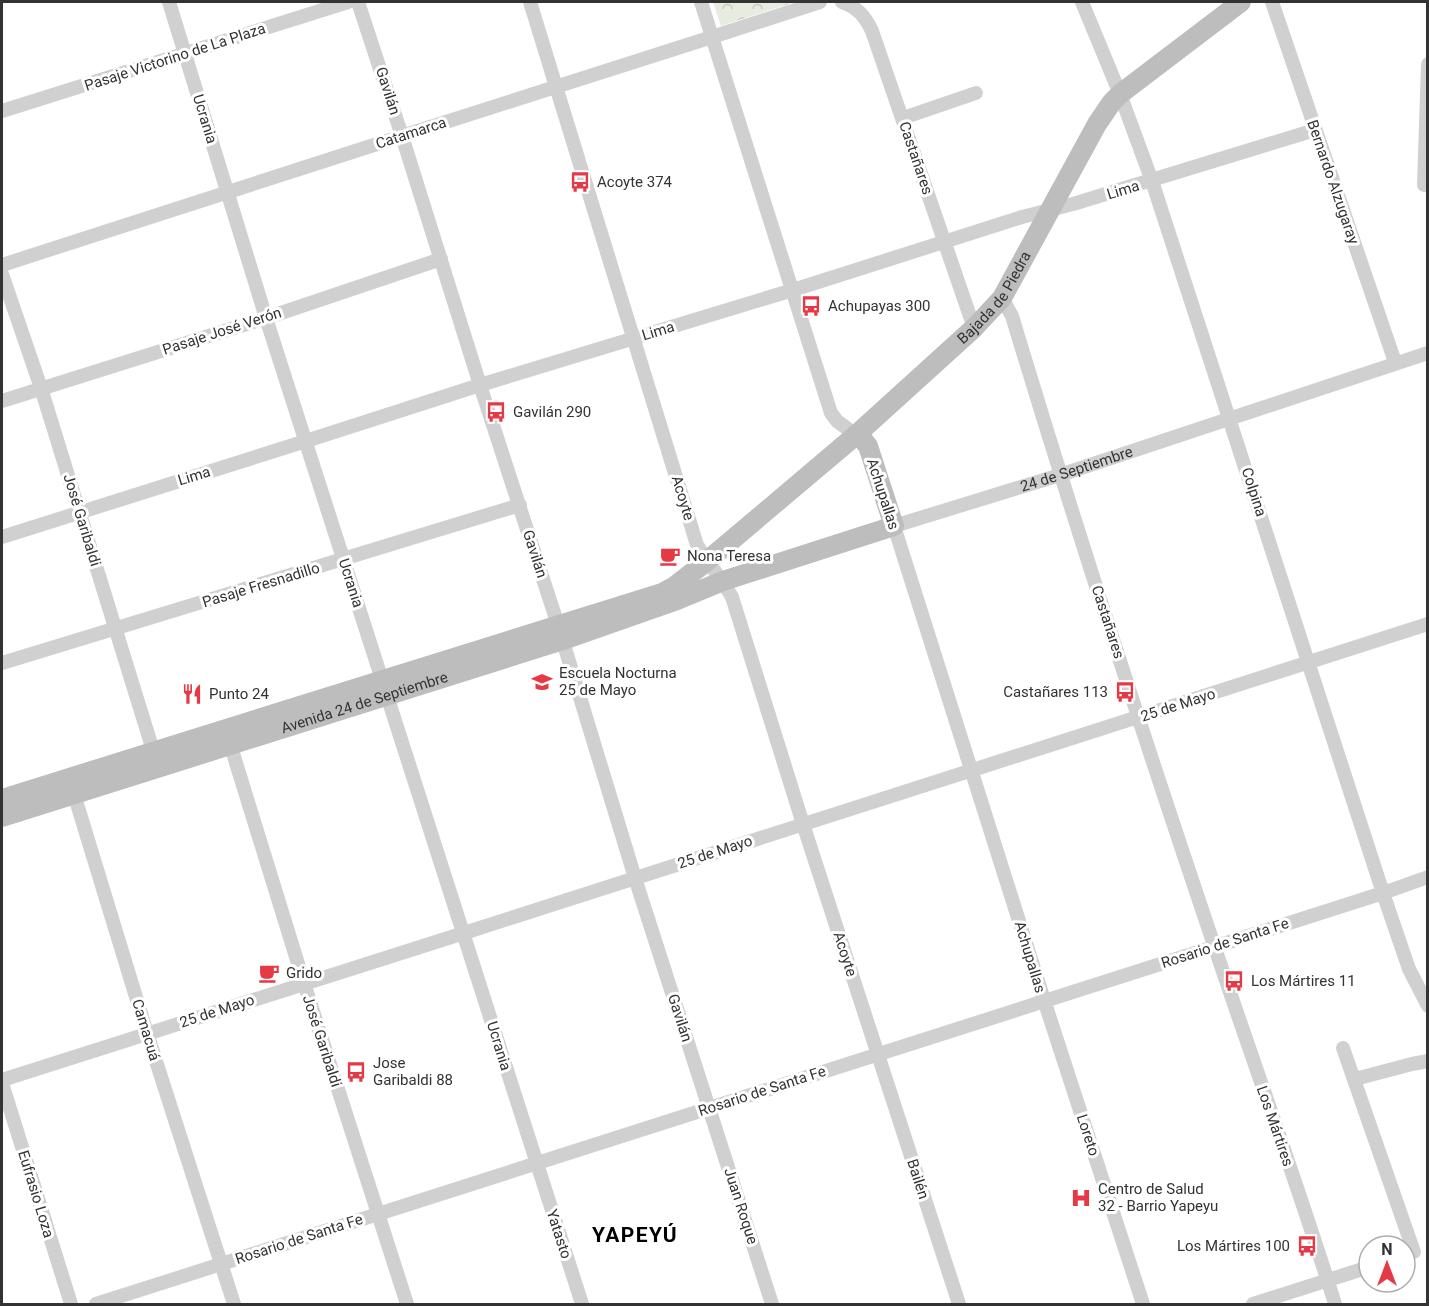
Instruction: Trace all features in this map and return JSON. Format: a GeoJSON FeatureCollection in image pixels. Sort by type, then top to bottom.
{"type":"FeatureCollection","features":[{"type":"Feature","properties":{"kind":"main road","name":"Bajada de Piedra"},"geometry":{"type":"LineString","coordinates":[[707,561],[856,435],[974,328],[1002,298],[1097,124],[1112,102],[1241,2]]}},
{"type":"Feature","properties":{"kind":"main road","name":"Achupallas"},"geometry":{"type":"LineString","coordinates":[[856,435],[868,446],[894,526]]}},
{"type":"Feature","properties":{"kind":"main road","name":"24 de Septiembre"},"geometry":{"type":"LineString","coordinates":[[723,581],[894,526]]}},
{"type":"Feature","properties":{"kind":"main road","name":"Avenida 24 de Septiembre"},"geometry":{"type":"LineString","coordinates":[[560,632],[662,593],[675,586],[707,561]]}},
{"type":"Feature","properties":{"kind":"main road","name":"Avenida 24 de Septiembre"},"geometry":{"type":"LineString","coordinates":[[2,799],[155,760],[560,632],[677,600],[723,581]]}},
{"type":"Feature","properties":{"kind":"main road","name":"Avenida 24 de Septiembre"},"geometry":{"type":"LineString","coordinates":[[2,817],[74,794],[155,760]]}},
{"type":"Feature","properties":{"kind":"street","name":"Ucrania"},"geometry":{"type":"LineString","coordinates":[[169,2],[266,318],[536,1164]]}},
{"type":"Feature","properties":{"kind":"street","name":"Pasaje Victorino de La Plaza"},"geometry":{"type":"LineString","coordinates":[[2,111],[348,2]]}},
{"type":"Feature","properties":{"kind":"street","name":"Gavilán"},"geometry":{"type":"LineString","coordinates":[[358,2],[520,505],[709,1108]]}},
{"type":"Feature","properties":{"kind":"street","name":"Acoyte"},"geometry":{"type":"LineString","coordinates":[[530,2],[697,545],[732,597],[878,1054]]}},
{"type":"Feature","properties":{"kind":"street","name":"Achupallas"},"geometry":{"type":"LineString","coordinates":[[701,2],[831,413],[837,422],[856,435]]}},
{"type":"Feature","properties":{"kind":"street","name":"Catamarca"},"geometry":{"type":"LineString","coordinates":[[2,266],[820,2]]}},
{"type":"Feature","properties":{"kind":"street","name":"Castañares"},"geometry":{"type":"LineString","coordinates":[[842,2],[854,7],[867,20],[872,31],[974,328]]}},
{"type":"Feature","properties":{"kind":"street"},"geometry":{"type":"LineString","coordinates":[[1082,2],[1120,94]]}},
{"type":"Feature","properties":{"kind":"street","name":"Bernardo Alzugaray"},"geometry":{"type":"LineString","coordinates":[[1272,2],[1395,362]]}},
{"type":"Feature","properties":{"kind":"street"},"geometry":{"type":"LineString","coordinates":[[1424,184],[1428,64]]}},
{"type":"Feature","properties":{"kind":"street"},"geometry":{"type":"LineString","coordinates":[[903,118],[976,93]]}},
{"type":"Feature","properties":{"kind":"street","name":"Colpina"},"geometry":{"type":"LineString","coordinates":[[1120,94],[1152,181],[1383,893],[1409,969],[1428,1006]]}},
{"type":"Feature","properties":{"kind":"street","name":"Lima"},"geometry":{"type":"LineString","coordinates":[[2,537],[1023,216],[1049,211],[1152,181],[1315,130]]}},
{"type":"Feature","properties":{"kind":"street","name":"Pasaje José Verón"},"geometry":{"type":"LineString","coordinates":[[2,401],[266,318],[441,259]]}},
{"type":"Feature","properties":{"kind":"street","name":"José Garibaldi"},"geometry":{"type":"LineString","coordinates":[[2,274],[41,388],[155,760]]}},
{"type":"Feature","properties":{"kind":"street","name":"Castañares"},"geometry":{"type":"LineString","coordinates":[[1002,298],[1012,316],[1060,475],[1214,947]]}},
{"type":"Feature","properties":{"kind":"street","name":"24 de Septiembre"},"geometry":{"type":"LineString","coordinates":[[894,526],[1060,475],[1428,352]]}},
{"type":"Feature","properties":{"kind":"street","name":"Pasaje Fresnadillo"},"geometry":{"type":"LineString","coordinates":[[2,663],[520,505]]}},
{"type":"Feature","properties":{"kind":"street","name":"Achupallas"},"geometry":{"type":"LineString","coordinates":[[894,526],[1044,1000]]}},
{"type":"Feature","properties":{"kind":"street","name":"25 de Mayo"},"geometry":{"type":"LineString","coordinates":[[2,1081],[1428,624]]}},
{"type":"Feature","properties":{"kind":"street","name":"José Garibaldi"},"geometry":{"type":"LineString","coordinates":[[228,737],[407,1305]]}},
{"type":"Feature","properties":{"kind":"street","name":"Camacuá"},"geometry":{"type":"LineString","coordinates":[[74,794],[147,1034],[234,1305]]}},
{"type":"Feature","properties":{"kind":"street","name":"Rosario de Santa Fe"},"geometry":{"type":"LineString","coordinates":[[96,1305],[1428,877]]}},
{"type":"Feature","properties":{"kind":"street","name":"Los Mártires"},"geometry":{"type":"LineString","coordinates":[[1214,947],[1335,1305]]}},
{"type":"Feature","properties":{"kind":"street","name":"Loreto"},"geometry":{"type":"LineString","coordinates":[[1044,1000],[1143,1305]]}},
{"type":"Feature","properties":{"kind":"street"},"geometry":{"type":"LineString","coordinates":[[1343,1048],[1355,1079],[1403,1234]]}},
{"type":"Feature","properties":{"kind":"street","name":"Bailén"},"geometry":{"type":"LineString","coordinates":[[878,1054],[959,1305]]}},
{"type":"Feature","properties":{"kind":"street"},"geometry":{"type":"LineString","coordinates":[[1355,1079],[1428,1061]]}},
{"type":"Feature","properties":{"kind":"street","name":"Eufrasio Loza"},"geometry":{"type":"LineString","coordinates":[[2,1081],[71,1305]]}},
{"type":"Feature","properties":{"kind":"street","name":"Juan Roque"},"geometry":{"type":"LineString","coordinates":[[709,1108],[772,1305]]}},
{"type":"Feature","properties":{"kind":"street","name":"Yatasto"},"geometry":{"type":"LineString","coordinates":[[536,1164],[582,1305]]}},
{"type":"Feature","properties":{"kind":"street"},"geometry":{"type":"LineString","coordinates":[[1253,1305],[1357,1271]]}},
{"type":"Feature","properties":{"kind":"green space"},"geometry":{"type":"Polygon","coordinates":[[[713,2],[795,2],[721,26],[713,2]]]}},
{"type":"Feature","properties":{"kind":"place","name":"Acoyte 374"},"geometry":{"type":"Point","coordinates":[580,182]}},
{"type":"Feature","properties":{"kind":"place","name":"Achupayas 300"},"geometry":{"type":"Point","coordinates":[811,306]}},
{"type":"Feature","properties":{"kind":"place","name":"Gavilán 290"},"geometry":{"type":"Point","coordinates":[496,412]}},
{"type":"Feature","properties":{"kind":"place","name":"Nona Teresa"},"geometry":{"type":"Point","coordinates":[670,556]}},
{"type":"Feature","properties":{"kind":"place","name":"Escuela Nocturna 25 de Mayo"},"geometry":{"type":"Point","coordinates":[542,682]}},
{"type":"Feature","properties":{"kind":"place","name":"Castañares 113"},"geometry":{"type":"Point","coordinates":[1125,692]}},
{"type":"Feature","properties":{"kind":"place","name":"Punto 24"},"geometry":{"type":"Point","coordinates":[192,694]}},
{"type":"Feature","properties":{"kind":"place","name":"Grido"},"geometry":{"type":"Point","coordinates":[269,973]}},
{"type":"Feature","properties":{"kind":"place","name":"Los Mártires 11"},"geometry":{"type":"Point","coordinates":[1234,981]}},
{"type":"Feature","properties":{"kind":"place","name":"Jose Garibaldi 88"},"geometry":{"type":"Point","coordinates":[356,1072]}},
{"type":"Feature","properties":{"kind":"place","name":"Centro de Salud 32 - Barrio Yapeyu"},"geometry":{"type":"Point","coordinates":[1081,1198]}},
{"type":"Feature","properties":{"kind":"place","name":"Los Mártires 100"},"geometry":{"type":"Point","coordinates":[1307,1246]}},
{"type":"Feature","properties":{"kind":"district","name":"YAPEYÚ"},"geometry":{"type":"Point","coordinates":[635,1235]}}]}
